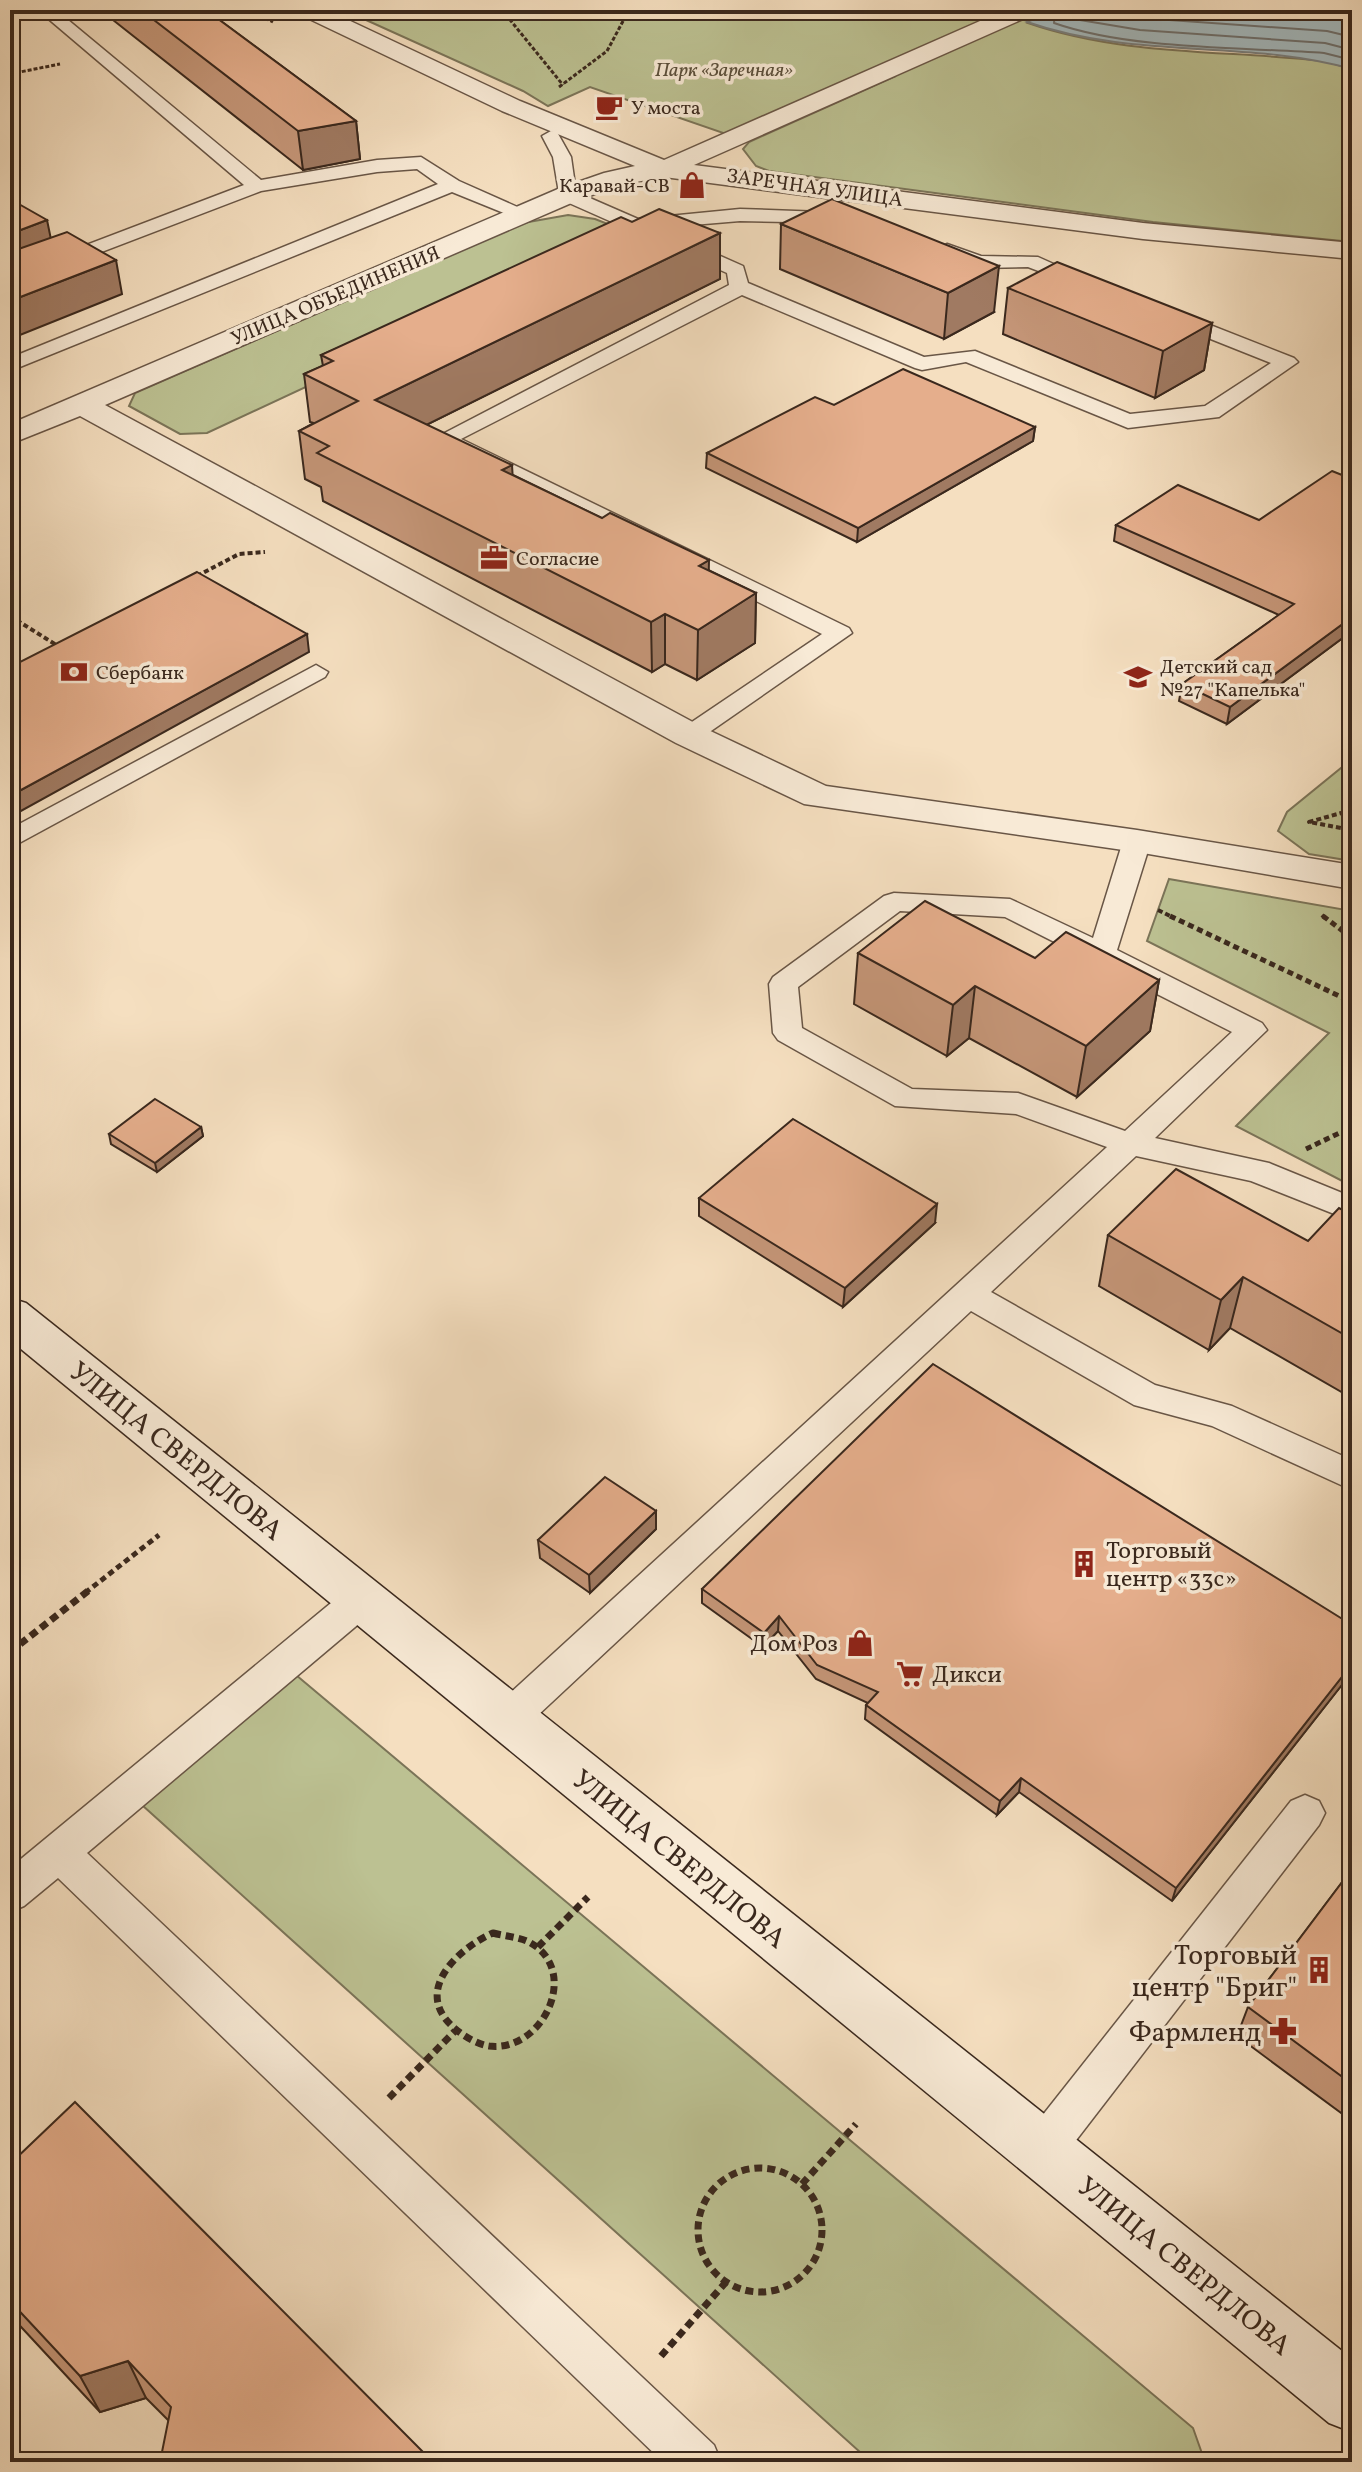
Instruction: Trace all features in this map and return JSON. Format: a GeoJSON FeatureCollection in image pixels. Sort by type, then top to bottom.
{"type":"FeatureCollection","features":[{"type":"Feature","properties":{"kind":"street","name":"ЗАРЕЧНАЯ УЛИЦА"},"geometry":{"type":"LineString","coordinates":[[309,10],[511,106],[664,169],[1143,231],[1352,251]]}},
{"type":"Feature","properties":{"kind":"street"},"geometry":{"type":"LineString","coordinates":[[664,169],[1024,10]]}},
{"type":"Feature","properties":{"kind":"street","name":"УЛИЦА ОБЪЕДИНЕНИЯ"},"geometry":{"type":"LineString","coordinates":[[10,435],[567,195],[613,178],[664,169]]}},
{"type":"Feature","properties":{"kind":"street"},"geometry":{"type":"LineString","coordinates":[[81,404],[689,735],[817,796],[1137,841],[1352,877]]}},
{"type":"Feature","properties":{"kind":"street","name":"УЛИЦА СВЕРДЛОВА"},"geometry":{"type":"LineString","coordinates":[[10,1315],[1352,2400]]}},
{"type":"Feature","properties":{"kind":"lane"},"geometry":{"type":"LineString","coordinates":[[46,10],[257,186]]}},
{"type":"Feature","properties":{"kind":"lane"},"geometry":{"type":"LineString","coordinates":[[551,136],[562,157],[567,195],[736,270],[739,286]]}},
{"type":"Feature","properties":{"kind":"lane"},"geometry":{"type":"LineString","coordinates":[[10,281],[257,186],[377,166],[421,163],[452,185],[523,214]]}},
{"type":"Feature","properties":{"kind":"lane"},"geometry":{"type":"LineString","coordinates":[[10,365],[452,185]]}},
{"type":"Feature","properties":{"kind":"lane"},"geometry":{"type":"LineString","coordinates":[[635,225],[687,216],[749,212],[869,218]]}},
{"type":"Feature","properties":{"kind":"lane"},"geometry":{"type":"LineString","coordinates":[[924,240],[979,262],[1031,261],[1102,289]]}},
{"type":"Feature","properties":{"kind":"lane"},"geometry":{"type":"LineString","coordinates":[[739,286],[922,364],[968,355],[1128,421],[1211,412],[1287,362],[1145,306]]}},
{"type":"Feature","properties":{"kind":"lane"},"geometry":{"type":"LineString","coordinates":[[689,735],[840,633],[444,439],[732,294],[739,286]]}},
{"type":"Feature","properties":{"kind":"lane"},"geometry":{"type":"LineString","coordinates":[[10,840],[316,672]]}},
{"type":"Feature","properties":{"kind":"lane"},"geometry":{"type":"LineString","coordinates":[[1102,953],[1137,841]]}},
{"type":"Feature","properties":{"kind":"lane"},"geometry":{"type":"LineString","coordinates":[[508,1719],[1130,1144],[1252,1030],[1010,908],[894,902],[783,984],[788,1033],[906,1099],[1018,1104],[1130,1144],[1258,1171],[1352,1210]]}},
{"type":"Feature","properties":{"kind":"lane"},"geometry":{"type":"LineString","coordinates":[[968,1294],[1146,1396],[1220,1415],[1352,1476]]}},
{"type":"Feature","properties":{"kind":"lane"},"geometry":{"type":"LineString","coordinates":[[10,1893],[361,1600]]}},
{"type":"Feature","properties":{"kind":"lane"},"geometry":{"type":"LineString","coordinates":[[1042,2150],[1305,1813]]}},
{"type":"Feature","properties":{"kind":"lane"},"geometry":{"type":"LineString","coordinates":[[59,1853],[697,2462]]}},
{"type":"Feature","properties":{"kind":"path"},"geometry":{"type":"LineString","coordinates":[[502,10],[563,85]]}},
{"type":"Feature","properties":{"kind":"path"},"geometry":{"type":"LineString","coordinates":[[555,88],[607,51],[629,10]]}},
{"type":"Feature","properties":{"kind":"path"},"geometry":{"type":"LineString","coordinates":[[186,581],[239,554],[342,546]]}},
{"type":"Feature","properties":{"kind":"path"},"geometry":{"type":"LineString","coordinates":[[10,616],[59,647]]}},
{"type":"Feature","properties":{"kind":"path"},"geometry":{"type":"LineString","coordinates":[[49,652],[69,641]]}},
{"type":"Feature","properties":{"kind":"path"},"geometry":{"type":"LineString","coordinates":[[1352,810],[1309,822],[1352,830]]}},
{"type":"Feature","properties":{"kind":"path"},"geometry":{"type":"LineString","coordinates":[[1144,903],[1352,1002]]}},
{"type":"Feature","properties":{"kind":"path"},"geometry":{"type":"LineString","coordinates":[[10,1652],[159,1535]]}},
{"type":"Feature","properties":{"kind":"path"},"geometry":{"type":"LineString","coordinates":[[538,1948],[588,1897]]}},
{"type":"Feature","properties":{"kind":"path"},"geometry":{"type":"LineString","coordinates":[[493,1933],[513,1934],[538,1948],[554,1970],[557,1988],[553,2007],[542,2025],[527,2037],[489,2046],[471,2041],[455,2031],[444,2017],[439,1981],[445,1964],[458,1950],[474,1939],[493,1933]]}},
{"type":"Feature","properties":{"kind":"path"},"geometry":{"type":"LineString","coordinates":[[353,2135],[455,2031]]}},
{"type":"Feature","properties":{"kind":"path"},"geometry":{"type":"LineString","coordinates":[[802,2184],[856,2124]]}},
{"type":"Feature","properties":{"kind":"path"},"geometry":{"type":"LineString","coordinates":[[766,2167],[785,2173],[802,2184],[815,2201],[822,2220],[821,2241],[815,2260],[802,2276],[785,2287],[765,2293],[744,2290],[726,2282],[709,2266],[702,2247],[699,2227],[712,2189],[746,2168],[766,2167]]}},
{"type":"Feature","properties":{"kind":"path"},"geometry":{"type":"LineString","coordinates":[[627,2395],[726,2282]]}},
{"type":"Feature","properties":{"kind":"green space","name":"Парк «Заречная»"},"geometry":{"type":"Polygon","coordinates":[[[344,10],[935,10],[953,13],[1055,10],[1028,23],[1064,34],[1137,47],[1324,61],[1352,69],[1352,242],[1153,222],[769,171],[756,166],[743,149],[749,142],[894,77],[873,70],[726,134],[590,87],[548,106],[523,91],[344,10]]]}},
{"type":"Feature","properties":{"kind":"green space"},"geometry":{"type":"Polygon","coordinates":[[[568,215],[595,219],[623,230],[623,239],[207,433],[180,434],[129,406],[135,393],[523,223],[568,215]]]}},
{"type":"Feature","properties":{"kind":"green space"},"geometry":{"type":"Polygon","coordinates":[[[1352,759],[1352,861],[1309,854],[1278,831],[1287,812],[1352,759]]]}},
{"type":"Feature","properties":{"kind":"green space"},"geometry":{"type":"Polygon","coordinates":[[[1169,879],[1352,911],[1352,1186],[1236,1126],[1329,1033],[1147,941],[1169,879]]]}},
{"type":"Feature","properties":{"kind":"green space"},"geometry":{"type":"Polygon","coordinates":[[[296,1675],[1193,2428],[1205,2462],[871,2462],[142,1805],[296,1675]]]}},
{"type":"Feature","properties":{"kind":"water"},"geometry":{"type":"Polygon","coordinates":[[[1055,10],[1352,10],[1352,69],[1271,54],[1109,41],[1068,34],[1027,22],[1055,10]]]}},
{"type":"Feature","properties":{"kind":"building"},"geometry":{"type":"Polygon","coordinates":[[[141,10],[206,10],[356,121],[298,131],[141,10]]]}},
{"type":"Feature","properties":{"kind":"building"},"geometry":{"type":"Polygon","coordinates":[[[10,199],[47,220],[10,234],[10,199]]]}},
{"type":"Feature","properties":{"kind":"building"},"geometry":{"type":"Polygon","coordinates":[[[832,199],[999,266],[948,293],[781,224],[832,199]]]}},
{"type":"Feature","properties":{"kind":"building"},"geometry":{"type":"Polygon","coordinates":[[[659,209],[720,233],[375,400],[512,465],[502,470],[602,518],[610,513],[709,560],[699,566],[756,593],[698,630],[665,614],[651,622],[317,453],[329,446],[299,431],[358,401],[304,374],[333,361],[321,355],[621,217],[632,222],[659,209]]]}},
{"type":"Feature","properties":{"kind":"building"},"geometry":{"type":"Polygon","coordinates":[[[67,232],[116,260],[10,301],[10,252],[67,232]]]}},
{"type":"Feature","properties":{"kind":"building"},"geometry":{"type":"Polygon","coordinates":[[[1057,262],[1212,323],[1163,351],[1008,288],[1057,262]]]}},
{"type":"Feature","properties":{"kind":"building"},"geometry":{"type":"Polygon","coordinates":[[[903,369],[1035,427],[858,528],[707,453],[815,397],[834,405],[903,369]]]}},
{"type":"Feature","properties":{"kind":"building"},"geometry":{"type":"Polygon","coordinates":[[[1332,471],[1352,479],[1352,617],[1230,707],[1182,684],[1294,604],[1116,525],[1178,485],[1259,520],[1332,471]]]}},
{"type":"Feature","properties":{"kind":"building"},"geometry":{"type":"Polygon","coordinates":[[[197,572],[307,634],[10,796],[10,667],[197,572]]]}},
{"type":"Feature","properties":{"kind":"building"},"geometry":{"type":"Polygon","coordinates":[[[925,901],[1035,958],[1066,932],[1159,980],[1086,1046],[975,986],[953,1005],[858,953],[925,901]]]}},
{"type":"Feature","properties":{"kind":"building"},"geometry":{"type":"Polygon","coordinates":[[[155,1099],[201,1127],[155,1163],[109,1134],[155,1099]]]}},
{"type":"Feature","properties":{"kind":"building"},"geometry":{"type":"Polygon","coordinates":[[[793,1119],[937,1204],[845,1288],[699,1198],[793,1119]]]}},
{"type":"Feature","properties":{"kind":"building"},"geometry":{"type":"Polygon","coordinates":[[[1176,1169],[1308,1241],[1339,1208],[1352,1215],[1352,1339],[1243,1277],[1221,1300],[1108,1235],[1176,1169]]]}},
{"type":"Feature","properties":{"kind":"building","name":"Торговый центр «33с»"},"geometry":{"type":"Polygon","coordinates":[[[933,1364],[1352,1625],[1352,1664],[1176,1888],[1021,1778],[1000,1801],[866,1705],[878,1692],[817,1665],[779,1616],[764,1633],[702,1589],[933,1364]]]}},
{"type":"Feature","properties":{"kind":"building"},"geometry":{"type":"Polygon","coordinates":[[[605,1477],[656,1511],[589,1575],[538,1540],[605,1477]]]}},
{"type":"Feature","properties":{"kind":"building","name":"Торговый центр \"Бриг\""},"geometry":{"type":"Polygon","coordinates":[[[1352,1869],[1352,2084],[1248,2007],[1352,1869]]]}},
{"type":"Feature","properties":{"kind":"building"},"geometry":{"type":"Polygon","coordinates":[[[75,2102],[433,2462],[160,2462],[171,2407],[128,2361],[80,2376],[10,2301],[10,2164],[75,2102]]]}},
{"type":"Feature","properties":{"kind":"place","name":"У моста"},"geometry":{"type":"Point","coordinates":[609,107]}},
{"type":"Feature","properties":{"kind":"place","name":"Каравай-СВ"},"geometry":{"type":"Point","coordinates":[692,185]}},
{"type":"Feature","properties":{"kind":"place","name":"Согласие"},"geometry":{"type":"Point","coordinates":[494,558]}},
{"type":"Feature","properties":{"kind":"place","name":"Сбербанк"},"geometry":{"type":"Point","coordinates":[74,672]}},
{"type":"Feature","properties":{"kind":"place","name":"Детский сад №27 \"Капелька\""},"geometry":{"type":"Point","coordinates":[1138,677]}},
{"type":"Feature","properties":{"kind":"place","name":"Торговый центр «33с»"},"geometry":{"type":"Point","coordinates":[1084,1564]}},
{"type":"Feature","properties":{"kind":"place","name":"Дом Роз"},"geometry":{"type":"Point","coordinates":[860,1643]}},
{"type":"Feature","properties":{"kind":"place","name":"Дикси"},"geometry":{"type":"Point","coordinates":[910,1674]}},
{"type":"Feature","properties":{"kind":"place","name":"Торговый центр \"Бриг\""},"geometry":{"type":"Point","coordinates":[1319,1970]}},
{"type":"Feature","properties":{"kind":"place","name":"Фармленд"},"geometry":{"type":"Point","coordinates":[1283,2031]}}]}
